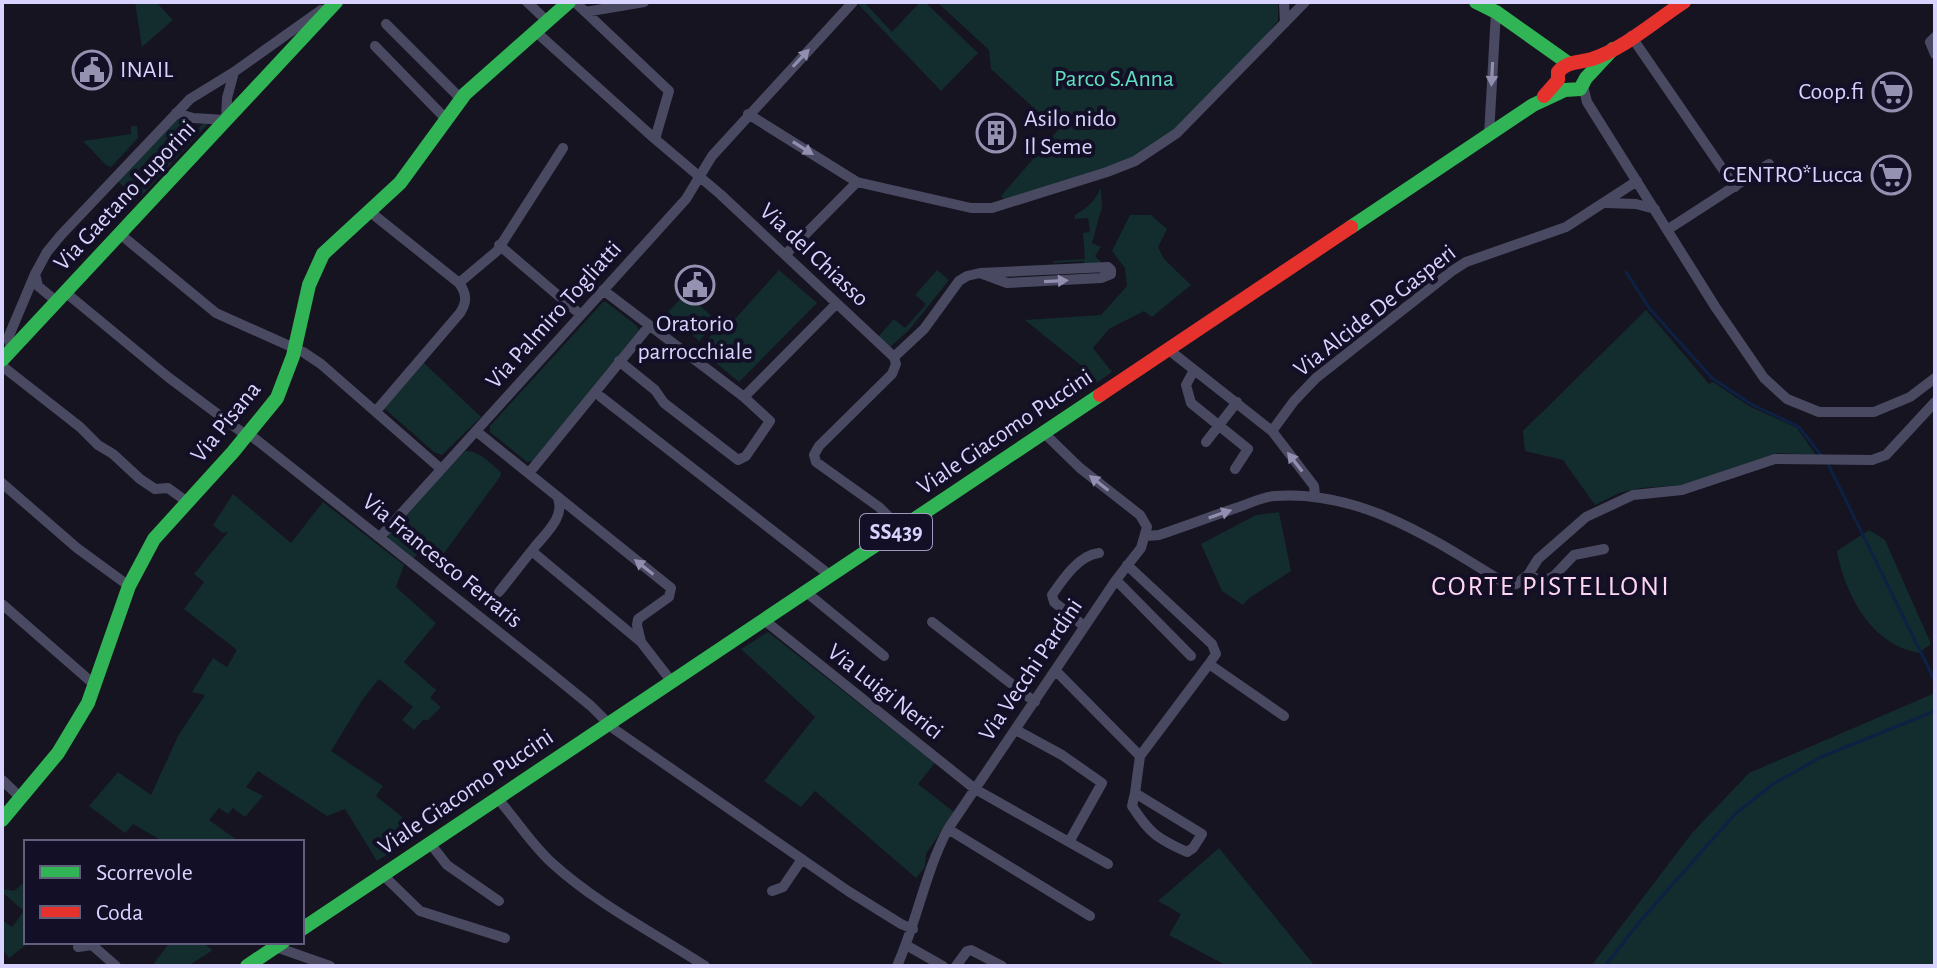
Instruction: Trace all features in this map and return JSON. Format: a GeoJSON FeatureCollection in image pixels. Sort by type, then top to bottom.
{"type":"FeatureCollection","features":[{"type":"Feature","properties":{"kind":"main road","name":"Via Gaetano Luporini"},"geometry":{"type":"LineString","coordinates":[[5,358],[334,2]]}},
{"type":"Feature","properties":{"kind":"main road","name":"Via Pisana"},"geometry":{"type":"LineString","coordinates":[[2,820],[64,743],[96,686],[129,586],[154,539],[248,435],[280,392],[295,349],[306,296],[320,259],[400,183],[461,99],[535,31],[572,2]]}},
{"type":"Feature","properties":{"kind":"main road"},"geometry":{"type":"LineString","coordinates":[[1476,2],[1526,34],[1571,78]]}},
{"type":"Feature","properties":{"kind":"main road","name":"Viale Giacomo Puccini"},"geometry":{"type":"LineString","coordinates":[[304,928],[1684,2]]}},
{"type":"Feature","properties":{"kind":"main road"},"geometry":{"type":"LineString","coordinates":[[247,966],[279,944]]}},
{"type":"Feature","properties":{"kind":"street","name":"Via Gaetano Luporini"},"geometry":{"type":"LineString","coordinates":[[5,358],[8,338],[35,274],[61,235],[176,113],[201,91],[255,58],[334,2]]}},
{"type":"Feature","properties":{"kind":"street"},"geometry":{"type":"LineString","coordinates":[[527,2],[547,21]]}},
{"type":"Feature","properties":{"kind":"street"},"geometry":{"type":"LineString","coordinates":[[572,2],[669,91],[655,139]]}},
{"type":"Feature","properties":{"kind":"street"},"geometry":{"type":"LineString","coordinates":[[585,12],[644,2]]}},
{"type":"Feature","properties":{"kind":"street","name":"Via Palmiro Togliatti"},"geometry":{"type":"LineString","coordinates":[[380,537],[686,199],[712,156],[853,2]]}},
{"type":"Feature","properties":{"kind":"street"},"geometry":{"type":"LineString","coordinates":[[1284,2],[1285,23]]}},
{"type":"Feature","properties":{"kind":"street"},"geometry":{"type":"LineString","coordinates":[[748,114],[857,182],[971,208],[992,208],[1135,161],[1177,133],[1305,2]]}},
{"type":"Feature","properties":{"kind":"street"},"geometry":{"type":"LineString","coordinates":[[1489,135],[1496,12]]}},
{"type":"Feature","properties":{"kind":"street"},"geometry":{"type":"LineString","coordinates":[[386,24],[461,99]]}},
{"type":"Feature","properties":{"kind":"street","name":"Via del Chiasso"},"geometry":{"type":"LineString","coordinates":[[535,31],[720,194],[894,357]]}},
{"type":"Feature","properties":{"kind":"street"},"geometry":{"type":"LineString","coordinates":[[1631,36],[1735,187]]}},
{"type":"Feature","properties":{"kind":"street"},"geometry":{"type":"LineString","coordinates":[[1935,37],[1930,42],[1935,54]]}},
{"type":"Feature","properties":{"kind":"street"},"geometry":{"type":"LineString","coordinates":[[375,46],[445,118]]}},
{"type":"Feature","properties":{"kind":"street"},"geometry":{"type":"LineString","coordinates":[[255,58],[265,56],[277,65]]}},
{"type":"Feature","properties":{"kind":"street","name":"Via Gaetano Luporini"},"geometry":{"type":"LineString","coordinates":[[176,113],[193,118],[226,120],[228,91],[234,72]]}},
{"type":"Feature","properties":{"kind":"street"},"geometry":{"type":"LineString","coordinates":[[1571,78],[1756,367],[1787,399],[1819,412],[1874,412],[1910,397],[1935,378]]}},
{"type":"Feature","properties":{"kind":"street"},"geometry":{"type":"LineString","coordinates":[[459,283],[497,251],[563,148]]}},
{"type":"Feature","properties":{"kind":"street"},"geometry":{"type":"LineString","coordinates":[[1667,230],[1769,164]]}},
{"type":"Feature","properties":{"kind":"street","name":"Via Alcide De Gasperi"},"geometry":{"type":"LineString","coordinates":[[1272,431],[1316,378],[1452,271],[1466,262],[1566,227],[1637,181]]}},
{"type":"Feature","properties":{"kind":"street"},"geometry":{"type":"LineString","coordinates":[[785,255],[857,182]]}},
{"type":"Feature","properties":{"kind":"street"},"geometry":{"type":"LineString","coordinates":[[1605,203],[1636,204],[1655,209]]}},
{"type":"Feature","properties":{"kind":"street"},"geometry":{"type":"LineString","coordinates":[[369,211],[459,283],[465,295],[460,313],[376,411]]}},
{"type":"Feature","properties":{"kind":"street"},"geometry":{"type":"LineString","coordinates":[[120,234],[216,313],[321,364],[441,469]]}},
{"type":"Feature","properties":{"kind":"street"},"geometry":{"type":"LineString","coordinates":[[499,245],[581,315]]}},
{"type":"Feature","properties":{"kind":"street"},"geometry":{"type":"LineString","coordinates":[[901,529],[879,507],[816,462],[814,455],[819,446],[892,374],[896,364],[894,357],[924,329],[959,281],[967,276],[980,273],[1108,267],[1111,270],[1111,274],[1101,278],[1007,283],[980,273]]}},
{"type":"Feature","properties":{"kind":"street","name":"Via Gaetano Luporini"},"geometry":{"type":"LineString","coordinates":[[35,274],[38,286],[60,297]]}},
{"type":"Feature","properties":{"kind":"street"},"geometry":{"type":"LineString","coordinates":[[603,290],[744,397],[770,421],[746,456],[738,460],[664,403],[655,390],[619,361]]}},
{"type":"Feature","properties":{"kind":"street","name":"Via Francesco Ferraris"},"geometry":{"type":"LineString","coordinates":[[60,297],[380,537],[641,750],[861,900],[913,929]]}},
{"type":"Feature","properties":{"kind":"street"},"geometry":{"type":"LineString","coordinates":[[744,397],[836,304]]}},
{"type":"Feature","properties":{"kind":"street"},"geometry":{"type":"LineString","coordinates":[[529,473],[649,326]]}},
{"type":"Feature","properties":{"kind":"street"},"geometry":{"type":"LineString","coordinates":[[1169,350],[1272,431],[1314,486],[1315,495]]}},
{"type":"Feature","properties":{"kind":"street"},"geometry":{"type":"LineString","coordinates":[[5,358],[98,445],[113,454],[140,479],[155,489],[168,488],[186,501]]}},
{"type":"Feature","properties":{"kind":"street"},"geometry":{"type":"LineString","coordinates":[[1194,370],[1186,385],[1191,403],[1248,449],[1235,469]]}},
{"type":"Feature","properties":{"kind":"street"},"geometry":{"type":"LineString","coordinates":[[601,397],[831,576]]}},
{"type":"Feature","properties":{"kind":"street"},"geometry":{"type":"LineString","coordinates":[[1206,442],[1237,402]]}},
{"type":"Feature","properties":{"kind":"street"},"geometry":{"type":"LineString","coordinates":[[1044,433],[1080,468],[1140,515],[1147,527],[1146,536],[1159,535],[1272,496],[1309,498],[1315,495],[1386,515],[1508,585],[1516,584],[1528,575],[1538,559],[1586,517],[1633,495],[1682,490],[1775,459],[1872,460],[1886,455],[1935,402]]}},
{"type":"Feature","properties":{"kind":"street"},"geometry":{"type":"LineString","coordinates":[[476,431],[671,588],[669,597],[641,616],[624,621],[609,617]]}},
{"type":"Feature","properties":{"kind":"street"},"geometry":{"type":"LineString","coordinates":[[2,483],[77,548],[129,586]]}},
{"type":"Feature","properties":{"kind":"street"},"geometry":{"type":"LineString","coordinates":[[499,592],[560,515],[560,502],[556,495]]}},
{"type":"Feature","properties":{"kind":"street"},"geometry":{"type":"LineString","coordinates":[[560,515],[575,512]]}},
{"type":"Feature","properties":{"kind":"street","name":"Via Vecchi Pardini"},"geometry":{"type":"LineString","coordinates":[[897,966],[913,929],[935,856],[948,829],[1084,626],[1141,548],[1146,536]]}},
{"type":"Feature","properties":{"kind":"street"},"geometry":{"type":"LineString","coordinates":[[533,549],[537,559],[641,642],[672,682]]}},
{"type":"Feature","properties":{"kind":"street"},"geometry":{"type":"LineString","coordinates":[[1528,575],[1543,581],[1554,576],[1574,555],[1604,549]]}},
{"type":"Feature","properties":{"kind":"street"},"geometry":{"type":"LineString","coordinates":[[1084,626],[1054,602],[1052,595],[1081,561],[1088,555],[1099,553]]}},
{"type":"Feature","properties":{"kind":"street"},"geometry":{"type":"LineString","coordinates":[[1127,565],[1212,644],[1216,654],[1140,756],[1132,806],[1147,829],[1164,842],[1187,852],[1193,848],[1202,834],[1135,793]]}},
{"type":"Feature","properties":{"kind":"street"},"geometry":{"type":"LineString","coordinates":[[1116,580],[1191,656]]}},
{"type":"Feature","properties":{"kind":"street"},"geometry":{"type":"LineString","coordinates":[[806,592],[884,656]]}},
{"type":"Feature","properties":{"kind":"street"},"geometry":{"type":"LineString","coordinates":[[2,604],[96,686]]}},
{"type":"Feature","properties":{"kind":"street"},"geometry":{"type":"LineString","coordinates":[[641,616],[637,625],[641,642]]}},
{"type":"Feature","properties":{"kind":"street","name":"Via Luigi Nerici"},"geometry":{"type":"LineString","coordinates":[[764,620],[975,789],[1108,864]]}},
{"type":"Feature","properties":{"kind":"street"},"geometry":{"type":"LineString","coordinates":[[932,622],[1035,702]]}},
{"type":"Feature","properties":{"kind":"street"},"geometry":{"type":"LineString","coordinates":[[1209,664],[1284,716]]}},
{"type":"Feature","properties":{"kind":"street"},"geometry":{"type":"LineString","coordinates":[[1056,671],[1140,756]]}},
{"type":"Feature","properties":{"kind":"street"},"geometry":{"type":"LineString","coordinates":[[1016,730],[1062,755],[1102,783],[1069,842]]}},
{"type":"Feature","properties":{"kind":"street"},"geometry":{"type":"LineString","coordinates":[[2,780],[21,798]]}},
{"type":"Feature","properties":{"kind":"street"},"geometry":{"type":"LineString","coordinates":[[497,798],[559,869],[705,966]]}},
{"type":"Feature","properties":{"kind":"street"},"geometry":{"type":"LineString","coordinates":[[948,829],[1090,916]]}},
{"type":"Feature","properties":{"kind":"street"},"geometry":{"type":"LineString","coordinates":[[429,842],[447,865],[499,901]]}},
{"type":"Feature","properties":{"kind":"street"},"geometry":{"type":"LineString","coordinates":[[772,891],[783,887],[802,859]]}},
{"type":"Feature","properties":{"kind":"street"},"geometry":{"type":"LineString","coordinates":[[382,874],[420,911],[505,938]]}},
{"type":"Feature","properties":{"kind":"street"},"geometry":{"type":"LineString","coordinates":[[279,944],[330,966]]}},
{"type":"Feature","properties":{"kind":"street"},"geometry":{"type":"LineString","coordinates":[[78,947],[92,945],[116,966]]}},
{"type":"Feature","properties":{"kind":"street"},"geometry":{"type":"LineString","coordinates":[[906,945],[943,966]]}},
{"type":"Feature","properties":{"kind":"street"},"geometry":{"type":"LineString","coordinates":[[956,966],[971,950],[1002,966]]}},
{"type":"Feature","properties":{"kind":"green space"},"geometry":{"type":"Polygon","coordinates":[[[135,2],[156,2],[173,20],[142,47],[135,2]]]}},
{"type":"Feature","properties":{"kind":"green space"},"geometry":{"type":"Polygon","coordinates":[[[864,2],[892,32],[920,2],[925,2],[978,53],[941,91],[858,4],[864,2]]]}},
{"type":"Feature","properties":{"kind":"green space","name":"Parco S.Anna"},"geometry":{"type":"Polygon","coordinates":[[[937,2],[1278,2],[1278,21],[1213,94],[1158,143],[1108,168],[1005,200],[1001,196],[1058,130],[991,69],[989,50],[937,2]]]}},
{"type":"Feature","properties":{"kind":"green space"},"geometry":{"type":"Polygon","coordinates":[[[179,117],[196,131],[205,121],[208,124],[142,195],[136,197],[115,179],[179,117]]]}},
{"type":"Feature","properties":{"kind":"green space"},"geometry":{"type":"Polygon","coordinates":[[[131,126],[137,126],[138,138],[111,167],[83,141],[131,134],[131,126]]]}},
{"type":"Feature","properties":{"kind":"green space"},"geometry":{"type":"Polygon","coordinates":[[[1101,188],[1102,207],[1092,243],[1101,247],[1095,256],[1104,265],[1109,262],[1111,266],[1085,266],[1084,261],[1053,263],[1085,259],[1083,233],[1090,232],[1088,218],[1075,219],[1075,215],[1090,204],[1101,188]]]}},
{"type":"Feature","properties":{"kind":"green space"},"geometry":{"type":"Polygon","coordinates":[[[1130,215],[1151,215],[1167,229],[1158,247],[1164,259],[1191,285],[1152,317],[1144,311],[1109,329],[1093,348],[1112,372],[1078,396],[1066,385],[1083,367],[1025,320],[1101,315],[1127,286],[1125,268],[1112,251],[1130,215]]]}},
{"type":"Feature","properties":{"kind":"green space"},"geometry":{"type":"Polygon","coordinates":[[[779,270],[817,303],[739,382],[699,349],[729,315],[735,319],[779,270]]]}},
{"type":"Feature","properties":{"kind":"green space"},"geometry":{"type":"Polygon","coordinates":[[[937,270],[949,280],[909,330],[889,348],[878,337],[894,319],[905,328],[924,307],[926,304],[915,295],[937,270]]]}},
{"type":"Feature","properties":{"kind":"green space"},"geometry":{"type":"Polygon","coordinates":[[[686,293],[717,321],[699,341],[668,312],[686,293]]]}},
{"type":"Feature","properties":{"kind":"green space"},"geometry":{"type":"Polygon","coordinates":[[[603,302],[639,330],[533,461],[527,462],[490,432],[490,426],[603,302]]]}},
{"type":"Feature","properties":{"kind":"green space"},"geometry":{"type":"Polygon","coordinates":[[[1646,310],[1709,384],[1713,382],[1749,406],[1797,428],[1816,455],[1778,453],[1683,485],[1619,493],[1595,505],[1563,460],[1525,451],[1523,431],[1646,310]]]}},
{"type":"Feature","properties":{"kind":"green space"},"geometry":{"type":"Polygon","coordinates":[[[423,362],[481,417],[442,455],[434,452],[384,408],[423,362]]]}},
{"type":"Feature","properties":{"kind":"green space"},"geometry":{"type":"Polygon","coordinates":[[[465,451],[484,458],[501,472],[500,477],[444,553],[440,554],[426,543],[414,558],[388,538],[388,534],[465,451]]]}},
{"type":"Feature","properties":{"kind":"green space"},"geometry":{"type":"Polygon","coordinates":[[[233,494],[291,543],[323,502],[404,565],[396,587],[436,623],[404,662],[436,690],[430,698],[441,707],[414,730],[402,720],[413,707],[379,679],[331,751],[383,786],[376,796],[406,820],[389,835],[398,848],[377,861],[345,809],[327,816],[258,771],[246,787],[263,796],[245,817],[233,808],[228,814],[219,808],[209,820],[237,840],[161,840],[133,824],[125,833],[89,806],[118,772],[151,795],[178,736],[205,695],[192,692],[213,658],[227,667],[237,650],[184,609],[204,582],[194,574],[228,532],[222,533],[213,525],[233,494]]]}},
{"type":"Feature","properties":{"kind":"green space"},"geometry":{"type":"Polygon","coordinates":[[[1279,512],[1291,571],[1243,605],[1222,591],[1201,544],[1256,515],[1279,512]]]}},
{"type":"Feature","properties":{"kind":"green space"},"geometry":{"type":"Polygon","coordinates":[[[1869,530],[1885,540],[1931,644],[1918,653],[1896,645],[1869,624],[1848,589],[1837,551],[1869,530]]]}},
{"type":"Feature","properties":{"kind":"green space"},"geometry":{"type":"Polygon","coordinates":[[[768,632],[935,763],[918,784],[954,812],[926,854],[925,867],[916,878],[815,791],[801,807],[764,781],[815,717],[741,649],[768,632]]]}},
{"type":"Feature","properties":{"kind":"green space"},"geometry":{"type":"Polygon","coordinates":[[[1935,693],[1935,966],[1591,966],[1692,833],[1749,773],[1935,693]]]}},
{"type":"Feature","properties":{"kind":"green space"},"geometry":{"type":"Polygon","coordinates":[[[1219,848],[1315,966],[1227,966],[1169,935],[1181,914],[1158,901],[1219,848]]]}},
{"type":"Feature","properties":{"kind":"green space"},"geometry":{"type":"Polygon","coordinates":[[[24,883],[24,911],[3,893],[5,889],[14,891],[24,883]]]}},
{"type":"Feature","properties":{"kind":"green space"},"geometry":{"type":"Polygon","coordinates":[[[24,911],[24,944],[27,944],[9,958],[2,948],[2,920],[12,927],[24,911]]]}},
{"type":"Feature","properties":{"kind":"green space"},"geometry":{"type":"Polygon","coordinates":[[[168,944],[204,944],[213,950],[188,966],[152,966],[168,944]]]}},
{"type":"Feature","properties":{"kind":"waterway"},"geometry":{"type":"LineString","coordinates":[[1626,272],[1650,309],[1712,378],[1751,404],[1799,427],[1821,455]]}},
{"type":"Feature","properties":{"kind":"waterway"},"geometry":{"type":"LineString","coordinates":[[1829,466],[1935,681]]}},
{"type":"Feature","properties":{"kind":"waterway"},"geometry":{"type":"LineString","coordinates":[[1605,966],[1641,920],[1735,814],[1773,784],[1821,757],[1935,711]]}},
{"type":"Feature","properties":{"kind":"traffic: fast"},"geometry":{"type":"LineString","coordinates":[[2,360],[336,2]]}},
{"type":"Feature","properties":{"kind":"traffic: fast"},"geometry":{"type":"LineString","coordinates":[[2,820],[58,753],[88,703],[129,586],[154,539],[277,398],[293,356],[309,285],[323,254],[400,183],[465,94],[569,2]]}},
{"type":"Feature","properties":{"kind":"traffic: fast"},"geometry":{"type":"LineString","coordinates":[[1476,2],[1496,12],[1568,63]]}},
{"type":"Feature","properties":{"kind":"traffic: fast"},"geometry":{"type":"LineString","coordinates":[[1351,227],[1533,105],[1565,90],[1580,89],[1613,49]]}},
{"type":"Feature","properties":{"kind":"traffic: fast"},"geometry":{"type":"LineString","coordinates":[[304,928],[1100,395]]}},
{"type":"Feature","properties":{"kind":"traffic: fast"},"geometry":{"type":"LineString","coordinates":[[247,966],[280,944]]}},
{"type":"Feature","properties":{"kind":"traffic: jam"},"geometry":{"type":"LineString","coordinates":[[1544,96],[1565,66],[1616,48],[1684,2]]}},
{"type":"Feature","properties":{"kind":"traffic: jam"},"geometry":{"type":"LineString","coordinates":[[1100,395],[1351,227]]}},
{"type":"Feature","properties":{"kind":"place","name":"INAIL"},"geometry":{"type":"Point","coordinates":[92,70]}},
{"type":"Feature","properties":{"kind":"place","name":"Coop.fi"},"geometry":{"type":"Point","coordinates":[1892,92]}},
{"type":"Feature","properties":{"kind":"place","name":"Asilo nido Il Seme"},"geometry":{"type":"Point","coordinates":[996,133]}},
{"type":"Feature","properties":{"kind":"place","name":"CENTRO*Lucca"},"geometry":{"type":"Point","coordinates":[1891,175]}},
{"type":"Feature","properties":{"kind":"place","name":"Oratorio parrocchiale"},"geometry":{"type":"Point","coordinates":[695,285]}},
{"type":"Feature","properties":{"kind":"district","name":"CORTE PISTELLONI"},"geometry":{"type":"Point","coordinates":[1551,587]}}]}
